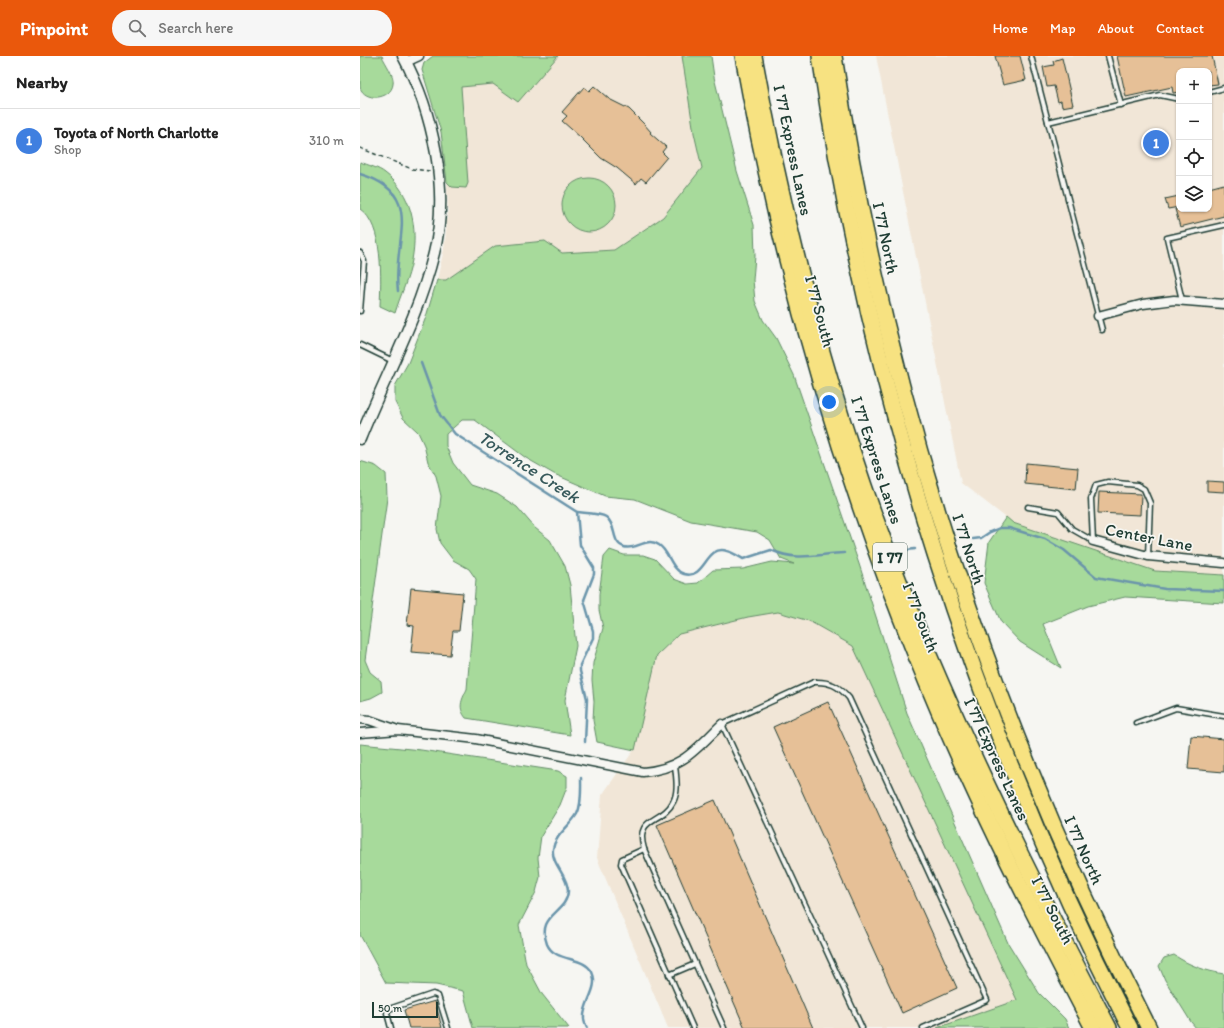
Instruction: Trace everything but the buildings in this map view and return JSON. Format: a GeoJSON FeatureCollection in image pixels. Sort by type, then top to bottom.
{"type":"FeatureCollection","features":[{"type":"Feature","properties":{"kind":"highway","name":"I 77 South"},"geometry":{"type":"LineString","coordinates":[[743,56],[763,158],[793,285],[828,410],[870,534],[916,656],[967,776],[1023,893],[1092,1028]]}},
{"type":"Feature","properties":{"kind":"highway","name":"I 77 Express Lanes"},"geometry":{"type":"LineString","coordinates":[[754,56],[774,155],[804,282],[839,407],[880,530],[927,651],[977,764],[1036,887],[1109,1028]]}},
{"type":"Feature","properties":{"kind":"highway","name":"I 77 Express Lanes"},"geometry":{"type":"LineString","coordinates":[[820,56],[843,193],[871,323],[904,449],[942,573],[984,696],[1031,817],[1084,936],[1130,1028]]}},
{"type":"Feature","properties":{"kind":"highway","name":"I 77 North"},"geometry":{"type":"LineString","coordinates":[[834,56],[857,190],[884,320],[917,445],[955,569],[998,691],[1046,811],[1100,929],[1149,1028]]}},
{"type":"Feature","properties":{"kind":"street"},"geometry":{"type":"LineString","coordinates":[[360,440],[422,293],[435,251],[439,218],[438,171],[429,122],[423,101],[405,59],[420,56]]}},
{"type":"Feature","properties":{"kind":"street"},"geometry":{"type":"LineString","coordinates":[[1098,316],[1142,304],[1182,300],[1224,304]]}},
{"type":"Feature","properties":{"kind":"street","name":"Center Lane"},"geometry":{"type":"LineString","coordinates":[[1093,541],[1148,556],[1224,563]]}},
{"type":"Feature","properties":{"kind":"street"},"geometry":{"type":"LineString","coordinates":[[360,719],[369,720],[398,730]]}},
{"type":"Feature","properties":{"kind":"street"},"geometry":{"type":"LineString","coordinates":[[360,733],[398,730],[476,739],[643,772],[659,771],[675,765],[691,754],[722,724]]}},
{"type":"Feature","properties":{"kind":"lane"},"geometry":{"type":"LineString","coordinates":[[1031,56],[1102,330]]}},
{"type":"Feature","properties":{"kind":"lane"},"geometry":{"type":"LineString","coordinates":[[1108,56],[1121,105]]}},
{"type":"Feature","properties":{"kind":"lane"},"geometry":{"type":"LineString","coordinates":[[1212,91],[1224,88]]}},
{"type":"Feature","properties":{"kind":"lane"},"geometry":{"type":"LineString","coordinates":[[1048,122],[1160,95],[1176,98]]}},
{"type":"Feature","properties":{"kind":"lane"},"geometry":{"type":"LineString","coordinates":[[1182,300],[1166,238],[1224,225]]}},
{"type":"Feature","properties":{"kind":"lane"},"geometry":{"type":"LineString","coordinates":[[360,253],[364,261],[360,311]]}},
{"type":"Feature","properties":{"kind":"lane"},"geometry":{"type":"LineString","coordinates":[[360,345],[394,362]]}},
{"type":"Feature","properties":{"kind":"lane"},"geometry":{"type":"LineString","coordinates":[[1093,541],[1091,499],[1096,485],[1108,482],[1137,485],[1147,494],[1150,503],[1148,556]]}},
{"type":"Feature","properties":{"kind":"lane"},"geometry":{"type":"LineString","coordinates":[[1028,507],[1058,512],[1072,529],[1093,541]]}},
{"type":"Feature","properties":{"kind":"lane"},"geometry":{"type":"LineString","coordinates":[[862,1028],[722,724],[814,682],[823,681],[841,688],[849,698],[986,1000],[923,1028]]}},
{"type":"Feature","properties":{"kind":"lane"},"geometry":{"type":"LineString","coordinates":[[1136,723],[1176,708],[1224,716]]}},
{"type":"Feature","properties":{"kind":"lane"},"geometry":{"type":"LineString","coordinates":[[675,765],[676,787],[674,801],[669,809],[648,822],[644,828],[642,842],[724,1028]]}},
{"type":"Feature","properties":{"kind":"lane"},"geometry":{"type":"LineString","coordinates":[[644,849],[622,859],[621,867],[693,1028]]}},
{"type":"Feature","properties":{"kind":"lane"},"geometry":{"type":"LineString","coordinates":[[669,975],[695,964]]}},
{"type":"Feature","properties":{"kind":"lane"},"geometry":{"type":"LineString","coordinates":[[391,1028],[388,1013],[389,1009],[433,994],[438,996],[448,1028]]}},
{"type":"Feature","properties":{"kind":"path"},"geometry":{"type":"LineString","coordinates":[[360,148],[412,169],[438,171]]}},
{"type":"Feature","properties":{"kind":"shaded area"},"geometry":{"type":"Polygon","coordinates":[[[433,56],[682,56],[694,133],[702,168],[663,217],[614,250],[562,253],[545,241],[495,246],[446,280],[437,280],[444,249],[448,214],[447,182],[441,132],[422,70],[424,63],[433,56]]]}},
{"type":"Feature","properties":{"kind":"shaded area"},"geometry":{"type":"Polygon","coordinates":[[[876,56],[1224,56],[1224,575],[1155,571],[1013,523],[961,483],[876,56]]]}},
{"type":"Feature","properties":{"kind":"shaded area"},"geometry":{"type":"Polygon","coordinates":[[[778,612],[809,621],[853,646],[1017,1000],[937,1028],[668,1028],[597,858],[602,795],[634,750],[657,655],[679,634],[748,617],[778,612]]]}},
{"type":"Feature","properties":{"kind":"green space"},"geometry":{"type":"Polygon","coordinates":[[[360,56],[382,56],[391,73],[393,81],[391,89],[388,93],[383,96],[372,97],[362,92],[360,87],[360,56]]]}},
{"type":"Feature","properties":{"kind":"green space"},"geometry":{"type":"Polygon","coordinates":[[[433,56],[558,56],[518,102],[493,84],[461,87],[468,183],[466,188],[452,187],[447,182],[441,132],[422,70],[424,63],[433,56]]]}},
{"type":"Feature","properties":{"kind":"green space"},"geometry":{"type":"Polygon","coordinates":[[[682,56],[711,56],[714,77],[737,171],[754,225],[755,256],[753,280],[755,301],[763,320],[776,338],[794,375],[859,564],[907,713],[1008,943],[1039,993],[1065,1019],[1069,1028],[937,1028],[1017,1000],[853,646],[809,621],[778,612],[748,617],[679,634],[657,655],[635,750],[597,742],[593,720],[594,701],[592,680],[593,663],[603,628],[599,610],[599,594],[604,557],[610,550],[624,555],[643,555],[655,559],[674,579],[687,584],[698,583],[713,570],[743,569],[772,562],[794,564],[781,559],[770,540],[757,532],[691,521],[635,499],[605,496],[554,474],[526,458],[475,420],[462,420],[446,434],[446,446],[453,463],[470,485],[497,494],[517,507],[535,528],[550,540],[565,566],[570,585],[576,646],[565,700],[570,735],[466,718],[462,711],[461,704],[467,689],[476,579],[469,569],[453,560],[440,543],[437,529],[441,496],[436,476],[428,462],[424,445],[418,432],[403,418],[395,402],[395,386],[408,363],[426,317],[437,280],[446,280],[495,246],[545,241],[562,253],[614,250],[663,217],[702,168],[694,133],[682,56]]]}},
{"type":"Feature","properties":{"kind":"green space"},"geometry":{"type":"Polygon","coordinates":[[[360,162],[380,170],[394,181],[407,201],[411,212],[414,248],[409,273],[395,313],[380,306],[381,282],[377,240],[368,217],[360,209],[360,162]]]}},
{"type":"Feature","properties":{"kind":"green space"},"geometry":{"type":"Polygon","coordinates":[[[584,178],[594,178],[604,182],[612,190],[616,200],[616,210],[612,220],[604,228],[594,232],[584,232],[574,228],[566,220],[562,210],[562,200],[566,190],[574,182],[584,178]]]}},
{"type":"Feature","properties":{"kind":"green space"},"geometry":{"type":"Polygon","coordinates":[[[360,461],[376,466],[386,474],[387,498],[365,660],[370,672],[381,681],[382,692],[371,698],[360,701],[360,461]]]}},
{"type":"Feature","properties":{"kind":"green space"},"geometry":{"type":"Polygon","coordinates":[[[1006,517],[1013,523],[1155,571],[1224,575],[1224,603],[1125,597],[1088,606],[1043,624],[1061,668],[1020,642],[1001,622],[984,583],[989,542],[1006,517]]]}},
{"type":"Feature","properties":{"kind":"green space"},"geometry":{"type":"Polygon","coordinates":[[[360,744],[421,750],[558,771],[567,776],[567,787],[560,805],[541,836],[538,858],[540,877],[536,892],[519,925],[526,964],[542,994],[569,1028],[473,1028],[463,991],[436,985],[386,983],[360,935],[360,744]]]}},
{"type":"Feature","properties":{"kind":"green space"},"geometry":{"type":"Polygon","coordinates":[[[1174,955],[1198,968],[1224,974],[1224,1028],[1196,1028],[1191,1022],[1165,980],[1159,966],[1164,958],[1174,955]]]}},
{"type":"Feature","properties":{"kind":"waterway","name":"Torrence Creek"},"geometry":{"type":"LineString","coordinates":[[360,174],[381,183],[394,194],[400,207],[402,222],[397,273],[398,291]]}},
{"type":"Feature","properties":{"kind":"waterway","name":"Torrence Creek"},"geometry":{"type":"LineString","coordinates":[[421,363],[440,415],[455,434],[577,512],[580,545],[594,568],[594,574],[584,600],[593,631],[593,638],[580,665],[580,671],[587,699],[585,742]]}},
{"type":"Feature","properties":{"kind":"waterway"},"geometry":{"type":"LineString","coordinates":[[577,512],[596,514],[606,517],[612,524],[617,542],[624,547],[628,548],[650,542],[659,545],[676,569],[684,574],[697,572],[714,552],[720,550],[731,552],[743,559],[771,550],[790,556],[844,553]]}},
{"type":"Feature","properties":{"kind":"waterway"},"geometry":{"type":"LineString","coordinates":[[973,539],[981,538],[1000,528],[1009,528],[1045,539],[1064,550],[1096,577],[1165,589],[1224,591]]}},
{"type":"Feature","properties":{"kind":"waterway"},"geometry":{"type":"LineString","coordinates":[[907,550],[915,549]]}},
{"type":"Feature","properties":{"kind":"waterway","name":"Torrence Creek"},"geometry":{"type":"LineString","coordinates":[[581,778],[579,810],[557,839],[553,849],[554,860],[565,880],[568,891],[563,905],[549,920],[546,926],[545,934],[547,944],[551,950],[562,957],[582,963],[592,972],[594,984],[584,1013],[584,1021],[587,1028]]}},
{"type":"Feature","properties":{"kind":"place","name":"Toyota of North Charlotte"},"geometry":{"type":"Point","coordinates":[1156,143]}}]}
